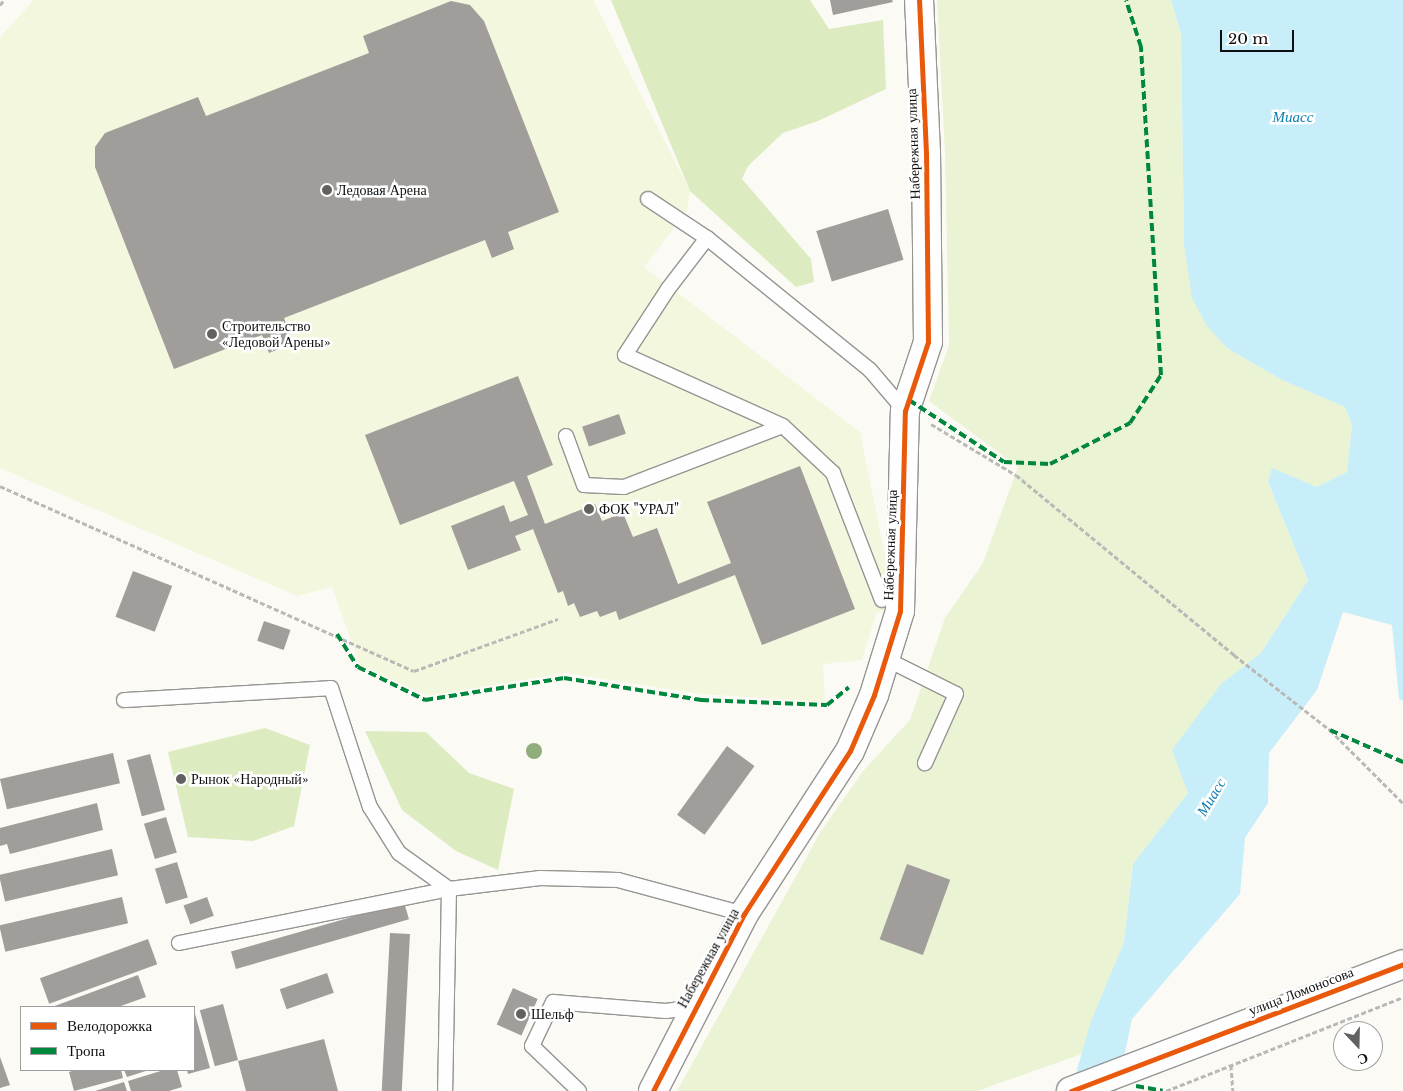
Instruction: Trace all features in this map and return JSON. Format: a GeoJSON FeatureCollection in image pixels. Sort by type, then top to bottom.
{"type":"FeatureCollection","features":[{"type":"Feature","properties":{"kind":"street","name":"Набережная улица"},"geometry":{"type":"LineString","coordinates":[[652,1091],[693,1007],[744,914],[850,751],[874,695],[900,610],[905,411],[928,342],[926,153],[919,0]]}},
{"type":"Feature","properties":{"kind":"street","name":"улица Ломоносова"},"geometry":{"type":"LineString","coordinates":[[1072,1091],[1403,964]]}},
{"type":"Feature","properties":{"kind":"lane"},"geometry":{"type":"LineString","coordinates":[[648,199],[706,238],[870,370],[905,411]]}},
{"type":"Feature","properties":{"kind":"lane"},"geometry":{"type":"LineString","coordinates":[[706,238],[668,289],[625,355],[783,426],[833,473],[882,600]]}},
{"type":"Feature","properties":{"kind":"lane"},"geometry":{"type":"LineString","coordinates":[[566,436],[584,485],[624,487],[783,426]]}},
{"type":"Feature","properties":{"kind":"lane"},"geometry":{"type":"LineString","coordinates":[[884,658],[956,694],[925,763]]}},
{"type":"Feature","properties":{"kind":"lane"},"geometry":{"type":"LineString","coordinates":[[124,700],[331,688],[370,807],[399,853],[450,889]]}},
{"type":"Feature","properties":{"kind":"lane"},"geometry":{"type":"LineString","coordinates":[[179,943],[450,889],[540,878],[618,880],[744,914]]}},
{"type":"Feature","properties":{"kind":"lane"},"geometry":{"type":"LineString","coordinates":[[445,1091],[450,889]]}},
{"type":"Feature","properties":{"kind":"lane"},"geometry":{"type":"LineString","coordinates":[[580,1091],[532,1046],[553,1002],[666,1011],[693,1007]]}},
{"type":"Feature","properties":{"kind":"path"},"geometry":{"type":"LineString","coordinates":[[0,5],[4,0]]}},
{"type":"Feature","properties":{"kind":"path"},"geometry":{"type":"LineString","coordinates":[[905,411],[935,425],[1016,475],[1234,655],[1330,730],[1403,803]]}},
{"type":"Feature","properties":{"kind":"path"},"geometry":{"type":"LineString","coordinates":[[0,486],[414,671],[558,619]]}},
{"type":"Feature","properties":{"kind":"path"},"geometry":{"type":"LineString","coordinates":[[1166,1091],[1403,997]]}},
{"type":"Feature","properties":{"kind":"path"},"geometry":{"type":"LineString","coordinates":[[1231,1065],[1234,1091]]}},
{"type":"Feature","properties":{"kind":"green space"},"geometry":{"type":"Polygon","coordinates":[[[34,0],[593,0],[690,191],[687,211],[644,267],[860,432],[891,585],[890,608],[876,614],[862,660],[823,664],[825,702],[701,694],[564,673],[428,696],[360,665],[332,587],[297,596],[0,468],[0,37],[34,0]]]}},
{"type":"Feature","properties":{"kind":"green space"},"geometry":{"type":"Polygon","coordinates":[[[611,0],[810,0],[829,29],[883,20],[886,89],[818,121],[783,133],[748,166],[742,179],[811,259],[814,282],[796,287],[690,191],[611,0]]]}},
{"type":"Feature","properties":{"kind":"green space"},"geometry":{"type":"Polygon","coordinates":[[[937,0],[1171,0],[1181,34],[1184,245],[1227,348],[1282,380],[1345,407],[1352,425],[1347,472],[1317,487],[1273,469],[1268,482],[1308,580],[1261,653],[1221,684],[1188,793],[1133,864],[1124,942],[1082,1054],[977,1091],[677,1091],[821,831],[864,770],[910,720],[945,618],[983,563],[1018,467],[929,401],[949,345],[945,153],[937,0]]]}},
{"type":"Feature","properties":{"kind":"green space"},"geometry":{"type":"Polygon","coordinates":[[[265,728],[310,745],[294,826],[253,841],[188,837],[168,752],[265,728]]]}},
{"type":"Feature","properties":{"kind":"green space"},"geometry":{"type":"Polygon","coordinates":[[[365,731],[426,732],[469,773],[514,789],[498,870],[456,851],[402,810],[365,731]]]}},
{"type":"Feature","properties":{"kind":"water","name":"Миасс"},"geometry":{"type":"Polygon","coordinates":[[[1171,0],[1403,0],[1403,701],[1399,699],[1392,625],[1343,612],[1317,690],[1269,753],[1268,803],[1245,838],[1240,894],[1132,1019],[1117,1091],[1071,1091],[1090,1024],[1124,942],[1133,864],[1188,793],[1172,750],[1221,684],[1261,653],[1308,580],[1268,482],[1272,468],[1317,487],[1347,472],[1352,425],[1345,407],[1282,380],[1227,348],[1207,326],[1192,298],[1184,245],[1181,34],[1171,0]]]}},
{"type":"Feature","properties":{"kind":"building"},"geometry":{"type":"Polygon","coordinates":[[[830,0],[892,0],[893,2],[833,15],[830,0]]]}},
{"type":"Feature","properties":{"kind":"building","name":"Ледовая Арена"},"geometry":{"type":"Polygon","coordinates":[[[451,1],[470,5],[484,21],[559,212],[508,232],[514,249],[492,258],[485,240],[284,318],[293,343],[269,353],[262,335],[174,369],[95,167],[95,147],[105,133],[198,97],[206,116],[369,53],[363,36],[451,1]]]}},
{"type":"Feature","properties":{"kind":"building"},"geometry":{"type":"Polygon","coordinates":[[[888,209],[903,260],[832,282],[816,231],[888,209]]]}},
{"type":"Feature","properties":{"kind":"building"},"geometry":{"type":"Polygon","coordinates":[[[518,376],[553,465],[527,476],[545,524],[595,504],[602,521],[623,513],[633,537],[657,528],[678,584],[731,563],[707,502],[800,466],[855,609],[762,645],[735,575],[619,620],[616,611],[600,617],[597,611],[580,617],[574,603],[568,606],[563,591],[558,593],[533,529],[515,536],[521,550],[468,570],[451,526],[504,505],[510,522],[528,515],[514,481],[400,525],[365,435],[518,376]]]}},
{"type":"Feature","properties":{"kind":"building"},"geometry":{"type":"Polygon","coordinates":[[[619,414],[626,434],[589,447],[582,427],[619,414]]]}},
{"type":"Feature","properties":{"kind":"building"},"geometry":{"type":"Polygon","coordinates":[[[133,571],[172,586],[155,632],[115,617],[133,571]]]}},
{"type":"Feature","properties":{"kind":"building"},"geometry":{"type":"Polygon","coordinates":[[[264,621],[290,630],[284,650],[257,641],[264,621]]]}},
{"type":"Feature","properties":{"kind":"building"},"geometry":{"type":"Polygon","coordinates":[[[727,746],[755,766],[705,835],[677,815],[727,746]]]}},
{"type":"Feature","properties":{"kind":"building"},"geometry":{"type":"Polygon","coordinates":[[[113,753],[120,783],[7,809],[0,779],[113,753]]]}},
{"type":"Feature","properties":{"kind":"building"},"geometry":{"type":"Polygon","coordinates":[[[150,754],[165,810],[142,816],[127,760],[150,754]]]}},
{"type":"Feature","properties":{"kind":"building"},"geometry":{"type":"Polygon","coordinates":[[[97,803],[103,830],[10,854],[7,844],[0,846],[0,828],[97,803]]]}},
{"type":"Feature","properties":{"kind":"building"},"geometry":{"type":"Polygon","coordinates":[[[166,817],[177,852],[155,859],[144,824],[166,817]]]}},
{"type":"Feature","properties":{"kind":"building"},"geometry":{"type":"Polygon","coordinates":[[[112,849],[118,875],[5,901],[0,875],[112,849]]]}},
{"type":"Feature","properties":{"kind":"building"},"geometry":{"type":"Polygon","coordinates":[[[177,862],[188,897],[166,904],[155,869],[177,862]]]}},
{"type":"Feature","properties":{"kind":"building"},"geometry":{"type":"Polygon","coordinates":[[[907,864],[950,880],[923,955],[880,939],[907,864]]]}},
{"type":"Feature","properties":{"kind":"building"},"geometry":{"type":"Polygon","coordinates":[[[122,897],[128,923],[5,952],[0,925],[122,897]]]}},
{"type":"Feature","properties":{"kind":"building"},"geometry":{"type":"Polygon","coordinates":[[[207,897],[214,916],[190,924],[184,906],[207,897]]]}},
{"type":"Feature","properties":{"kind":"building"},"geometry":{"type":"Polygon","coordinates":[[[404,902],[409,919],[236,969],[231,952],[404,902]]]}},
{"type":"Feature","properties":{"kind":"building"},"geometry":{"type":"Polygon","coordinates":[[[390,933],[410,934],[402,1091],[382,1091],[390,933]]]}},
{"type":"Feature","properties":{"kind":"building"},"geometry":{"type":"Polygon","coordinates":[[[148,939],[157,964],[49,1004],[40,978],[148,939]]]}},
{"type":"Feature","properties":{"kind":"building"},"geometry":{"type":"Polygon","coordinates":[[[327,973],[334,993],[287,1009],[280,989],[327,973]]]}},
{"type":"Feature","properties":{"kind":"building"},"geometry":{"type":"Polygon","coordinates":[[[138,975],[146,997],[121,1006],[55,1006],[138,975]]]}},
{"type":"Feature","properties":{"kind":"building"},"geometry":{"type":"Polygon","coordinates":[[[513,988],[538,999],[521,1036],[497,1025],[513,988]]]}},
{"type":"Feature","properties":{"kind":"building"},"geometry":{"type":"Polygon","coordinates":[[[223,1004],[238,1060],[215,1066],[200,1010],[223,1004]]]}},
{"type":"Feature","properties":{"kind":"building"},"geometry":{"type":"Polygon","coordinates":[[[195,1014],[210,1068],[188,1074],[187,1071],[195,1071],[195,1014]]]}},
{"type":"Feature","properties":{"kind":"building"},"geometry":{"type":"Polygon","coordinates":[[[324,1039],[338,1091],[246,1091],[238,1061],[324,1039]]]}},
{"type":"Feature","properties":{"kind":"building"},"geometry":{"type":"Polygon","coordinates":[[[0,1057],[10,1085],[0,1088],[0,1057]]]}},
{"type":"Feature","properties":{"kind":"building"},"geometry":{"type":"Polygon","coordinates":[[[121,1071],[123,1078],[74,1091],[69,1072],[121,1071]]]}},
{"type":"Feature","properties":{"kind":"building"},"geometry":{"type":"Polygon","coordinates":[[[124,1071],[146,1071],[127,1077],[124,1071]]]}},
{"type":"Feature","properties":{"kind":"building"},"geometry":{"type":"Polygon","coordinates":[[[161,1071],[177,1071],[182,1087],[169,1091],[131,1091],[128,1081],[161,1071]]]}},
{"type":"Feature","properties":{"kind":"building"},"geometry":{"type":"Polygon","coordinates":[[[124,1082],[127,1091],[95,1091],[124,1082]]]}},
{"type":"Feature","properties":{"kind":"marked path"},"geometry":{"type":"LineString","coordinates":[[909,400],[1004,462],[1050,464],[1130,423],[1161,375],[1141,47],[1126,0]]}},
{"type":"Feature","properties":{"kind":"marked path"},"geometry":{"type":"LineString","coordinates":[[337,634],[358,667],[425,700],[564,678],[701,700],[827,705],[849,687]]}},
{"type":"Feature","properties":{"kind":"marked path"},"geometry":{"type":"LineString","coordinates":[[1330,730],[1403,762]]}},
{"type":"Feature","properties":{"kind":"marked path"},"geometry":{"type":"LineString","coordinates":[[1136,1086],[1163,1091]]}},
{"type":"Feature","properties":{"kind":"cycle path"},"geometry":{"type":"LineString","coordinates":[[653,1091],[744,914],[850,751],[874,695],[900,611],[905,411],[928,342],[926,153],[919,0]]}},
{"type":"Feature","properties":{"kind":"cycle path"},"geometry":{"type":"LineString","coordinates":[[1071,1091],[1403,964]]}},
{"type":"Feature","properties":{"kind":"place","name":"Ледовая Арена"},"geometry":{"type":"Point","coordinates":[327,190]}},
{"type":"Feature","properties":{"kind":"place","name":"Строительство «Ледовой Арены»"},"geometry":{"type":"Point","coordinates":[212,334]}},
{"type":"Feature","properties":{"kind":"place","name":"ФОК \"УРАЛ\""},"geometry":{"type":"Point","coordinates":[589,509]}},
{"type":"Feature","properties":{"kind":"place","name":"Рынок «Народный»"},"geometry":{"type":"Point","coordinates":[181,779]}},
{"type":"Feature","properties":{"kind":"place","name":"Шельф"},"geometry":{"type":"Point","coordinates":[521,1014]}}]}
